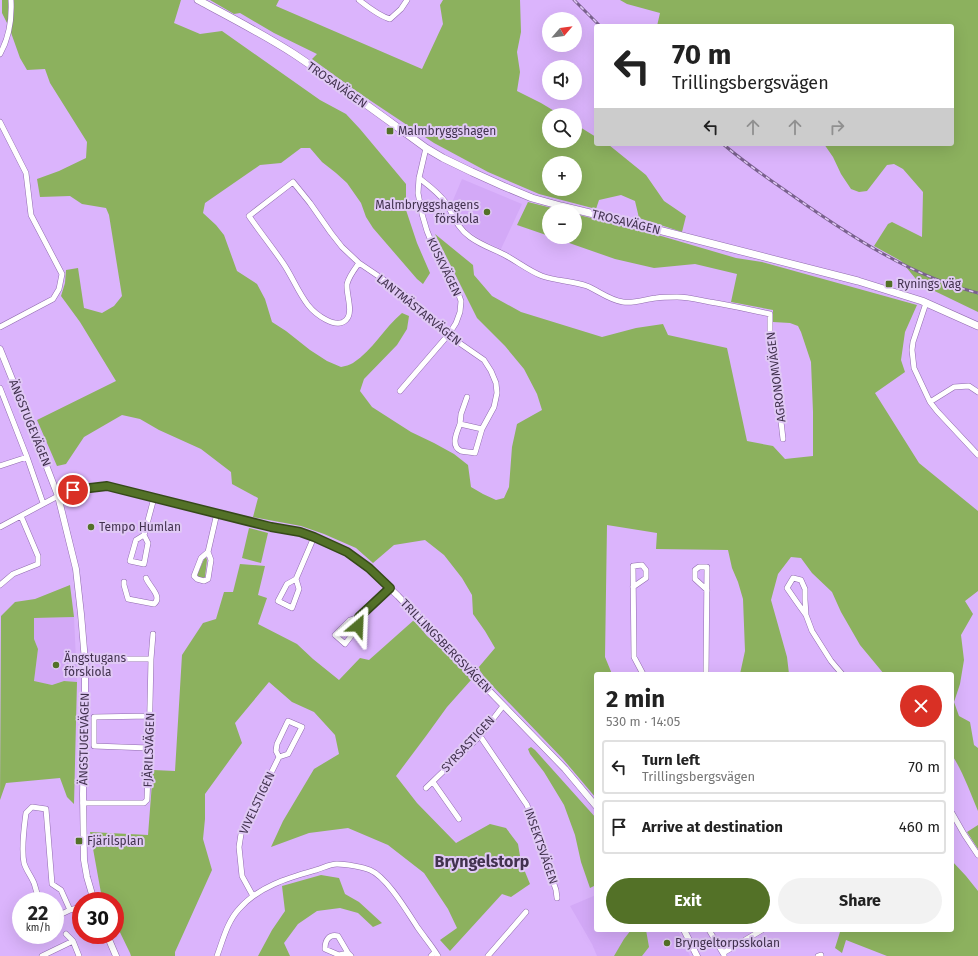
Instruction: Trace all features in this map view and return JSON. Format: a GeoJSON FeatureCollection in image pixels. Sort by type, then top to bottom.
{"type":"FeatureCollection","features":[{"type":"Feature","properties":{"kind":"main road","name":"TROSAVÄGEN"},"geometry":{"type":"LineString","coordinates":[[198,0],[256,31],[293,54],[426,148],[443,158],[502,186],[532,198],[561,206],[858,281],[926,303],[978,326]]}},
{"type":"Feature","properties":{"kind":"street"},"geometry":{"type":"LineString","coordinates":[[0,54],[7,38],[11,23],[12,0]]}},
{"type":"Feature","properties":{"kind":"street"},"geometry":{"type":"LineString","coordinates":[[359,0],[379,14],[390,19],[401,9],[407,0]]}},
{"type":"Feature","properties":{"kind":"street"},"geometry":{"type":"LineString","coordinates":[[0,122],[26,173],[31,215],[62,274],[59,289],[53,299],[0,327]]}},
{"type":"Feature","properties":{"kind":"street","name":"KUSKVÄGEN"},"geometry":{"type":"LineString","coordinates":[[400,391],[449,334],[456,323],[460,312],[461,301],[456,287],[436,253],[422,214],[418,193],[419,178],[426,148]]}},
{"type":"Feature","properties":{"kind":"street","name":"AGRONOMVÄGEN"},"geometry":{"type":"LineString","coordinates":[[419,178],[437,193],[446,203],[455,221],[469,236],[482,245],[504,254],[529,270],[542,276],[585,285],[610,299],[623,302],[677,297],[696,299],[770,314],[770,339],[783,439]]}},
{"type":"Feature","properties":{"kind":"street","name":"LANTMÄSTARVÄGEN"},"geometry":{"type":"LineString","coordinates":[[359,263],[350,274],[348,283],[347,293],[350,307],[349,316],[345,321],[339,324],[334,323],[317,313],[308,305],[288,271],[249,216],[293,182],[342,247],[359,263],[399,290],[458,342],[484,360],[496,383],[497,393],[494,407],[482,429],[475,453],[461,450],[455,444],[460,424],[460,414],[467,397]]}},
{"type":"Feature","properties":{"kind":"street"},"geometry":{"type":"LineString","coordinates":[[926,303],[913,342],[912,350],[914,368],[930,402],[978,455]]}},
{"type":"Feature","properties":{"kind":"street","name":"ÄNGSTUGEVÄGEN"},"geometry":{"type":"LineString","coordinates":[[0,349],[58,496],[76,569],[85,668],[83,803],[84,860],[86,877],[91,892]]}},
{"type":"Feature","properties":{"kind":"street"},"geometry":{"type":"LineString","coordinates":[[930,402],[954,386],[969,386],[978,392]]}},
{"type":"Feature","properties":{"kind":"street"},"geometry":{"type":"LineString","coordinates":[[0,388],[1,395],[27,456],[43,503]]}},
{"type":"Feature","properties":{"kind":"street"},"geometry":{"type":"LineString","coordinates":[[460,424],[482,429]]}},
{"type":"Feature","properties":{"kind":"street"},"geometry":{"type":"LineString","coordinates":[[0,466],[27,456]]}},
{"type":"Feature","properties":{"kind":"street","name":"TRILLINGSBERGSVÄGEN"},"geometry":{"type":"LineString","coordinates":[[58,496],[73,490],[107,486],[271,527],[300,532],[347,552],[369,568],[390,588],[503,706],[566,769],[594,804]]}},
{"type":"Feature","properties":{"kind":"street"},"geometry":{"type":"LineString","coordinates":[[0,528],[58,496]]}},
{"type":"Feature","properties":{"kind":"street"},"geometry":{"type":"LineString","coordinates":[[144,535],[136,540],[130,561],[144,564],[148,543],[144,535],[154,498]]}},
{"type":"Feature","properties":{"kind":"street"},"geometry":{"type":"LineString","coordinates":[[208,552],[200,558],[194,576],[197,579],[204,581],[208,579],[211,560],[208,552],[218,513]]}},
{"type":"Feature","properties":{"kind":"street"},"geometry":{"type":"LineString","coordinates":[[0,585],[13,574],[38,564],[38,556],[21,516]]}},
{"type":"Feature","properties":{"kind":"street"},"geometry":{"type":"LineString","coordinates":[[296,579],[299,589],[292,608],[278,602],[288,584],[296,579],[314,537]]}},
{"type":"Feature","properties":{"kind":"street"},"geometry":{"type":"LineString","coordinates":[[124,582],[128,599],[154,604],[157,601],[156,594],[148,584],[146,578]]}},
{"type":"Feature","properties":{"kind":"street"},"geometry":{"type":"LineString","coordinates":[[806,615],[805,589],[801,580],[793,578],[787,588],[806,615],[812,631],[831,661],[840,672]]}},
{"type":"Feature","properties":{"kind":"street"},"geometry":{"type":"LineString","coordinates":[[633,587],[634,658],[642,672]]}},
{"type":"Feature","properties":{"kind":"street"},"geometry":{"type":"LineString","coordinates":[[359,617],[358,626],[345,644],[335,635],[350,620],[359,617],[390,588]]}},
{"type":"Feature","properties":{"kind":"street"},"geometry":{"type":"LineString","coordinates":[[706,590],[706,672]]}},
{"type":"Feature","properties":{"kind":"street","name":"FJÄRILSVÄGEN"},"geometry":{"type":"LineString","coordinates":[[83,803],[144,803],[147,800],[153,634]]}},
{"type":"Feature","properties":{"kind":"street"},"geometry":{"type":"LineString","coordinates":[[96,659],[151,659]]}},
{"type":"Feature","properties":{"kind":"street","name":"SYRSASTIGEN"},"geometry":{"type":"LineString","coordinates":[[426,788],[480,736],[503,706]]}},
{"type":"Feature","properties":{"kind":"street"},"geometry":{"type":"LineString","coordinates":[[149,748],[94,746],[94,717],[150,716]]}},
{"type":"Feature","properties":{"kind":"street","name":"VIVELSTIGEN"},"geometry":{"type":"LineString","coordinates":[[253,896],[242,876],[239,847],[241,834],[279,757],[288,754],[302,727],[288,721],[277,744],[276,751],[279,757]]}},
{"type":"Feature","properties":{"kind":"street","name":"INSEKTSVÄGEN"},"geometry":{"type":"LineString","coordinates":[[480,736],[527,805],[556,890],[557,898]]}},
{"type":"Feature","properties":{"kind":"street","name":"SYRSASTIGEN"},"geometry":{"type":"LineString","coordinates":[[433,782],[459,819]]}},
{"type":"Feature","properties":{"kind":"street"},"geometry":{"type":"LineString","coordinates":[[36,892],[34,883],[24,865],[23,856],[23,831],[26,813],[32,807],[46,809],[52,884],[62,892]]}},
{"type":"Feature","properties":{"kind":"street"},"geometry":{"type":"LineString","coordinates":[[954,816],[978,855]]}},
{"type":"Feature","properties":{"kind":"street"},"geometry":{"type":"LineString","coordinates":[[217,956],[228,926],[239,909],[253,896],[268,887],[289,878],[336,864],[371,870],[385,881],[436,954],[431,956]]}},
{"type":"Feature","properties":{"kind":"street"},"geometry":{"type":"LineString","coordinates":[[64,897],[70,910],[64,913]]}},
{"type":"Feature","properties":{"kind":"street"},"geometry":{"type":"LineString","coordinates":[[488,956],[526,912]]}},
{"type":"Feature","properties":{"kind":"street"},"geometry":{"type":"LineString","coordinates":[[685,932],[697,956]]}},
{"type":"Feature","properties":{"kind":"street"},"geometry":{"type":"LineString","coordinates":[[710,932],[723,955],[759,932]]}},
{"type":"Feature","properties":{"kind":"street"},"geometry":{"type":"LineString","coordinates":[[66,934],[72,941]]}},
{"type":"Feature","properties":{"kind":"street"},"geometry":{"type":"LineString","coordinates":[[334,935],[338,936],[350,955],[339,955],[325,949],[325,944],[328,937],[334,935]]}},
{"type":"Feature","properties":{"kind":"street"},"geometry":{"type":"LineString","coordinates":[[42,956],[72,942]]}},
{"type":"Feature","properties":{"kind":"street"},"geometry":{"type":"LineString","coordinates":[[74,944],[79,956]]}},
{"type":"Feature","properties":{"kind":"street"},"geometry":{"type":"LineString","coordinates":[[111,944],[116,956]]}},
{"type":"Feature","properties":{"kind":"shaded area","name":"Malmbryggshagens förskola"},"geometry":{"type":"Polygon","coordinates":[[[462,179],[522,204],[501,249],[481,240],[467,230],[458,218],[451,205],[462,179]]]}},
{"type":"Feature","properties":{"kind":"shaded area","name":"Ängstugans förskiola"},"geometry":{"type":"Polygon","coordinates":[[[74,617],[77,682],[64,681],[52,685],[34,682],[38,649],[34,639],[34,618],[74,617]]]}},
{"type":"Feature","properties":{"kind":"shaded area"},"geometry":{"type":"Polygon","coordinates":[[[594,896],[594,932],[679,932],[690,956],[597,956],[592,944],[570,906],[594,896]]]}},
{"type":"Feature","properties":{"kind":"green space"},"geometry":{"type":"Polygon","coordinates":[[[2,0],[181,0],[174,23],[200,34],[222,31],[320,100],[346,114],[406,184],[406,210],[417,243],[430,273],[423,284],[373,228],[366,217],[361,203],[347,183],[322,162],[310,148],[301,148],[281,163],[260,165],[205,203],[203,213],[224,235],[237,271],[257,284],[265,299],[272,322],[327,361],[341,367],[352,364],[367,352],[402,313],[409,316],[407,329],[397,345],[364,379],[360,391],[372,407],[411,432],[454,454],[468,465],[471,487],[496,500],[504,498],[509,487],[512,447],[517,424],[542,410],[537,394],[524,369],[505,346],[477,318],[435,234],[473,265],[474,275],[492,296],[521,312],[602,337],[636,328],[663,324],[668,335],[727,348],[747,441],[773,446],[785,459],[813,456],[811,362],[798,326],[790,323],[773,322],[773,310],[731,302],[737,274],[695,264],[654,268],[615,259],[572,244],[582,244],[582,216],[651,233],[736,258],[762,262],[917,305],[905,332],[901,360],[905,372],[875,393],[919,463],[978,511],[978,591],[965,601],[973,614],[961,635],[964,660],[960,684],[954,702],[954,672],[882,672],[860,645],[841,612],[832,592],[812,573],[801,558],[791,557],[778,574],[771,600],[787,657],[789,672],[740,672],[745,651],[743,599],[732,568],[728,550],[656,549],[657,533],[607,525],[605,657],[611,672],[594,672],[594,796],[563,759],[486,679],[478,668],[495,648],[473,614],[472,595],[462,578],[444,555],[425,540],[394,545],[373,563],[356,548],[324,534],[301,526],[253,517],[258,498],[232,484],[231,472],[201,449],[159,430],[140,419],[122,415],[84,437],[66,464],[57,466],[37,420],[116,381],[80,322],[61,296],[65,283],[66,270],[78,268],[84,308],[102,313],[114,306],[122,296],[109,215],[106,208],[82,204],[70,196],[40,197],[37,179],[59,171],[86,158],[87,142],[50,83],[45,69],[27,70],[20,58],[9,27],[2,13],[2,0]]]}},
{"type":"Feature","properties":{"kind":"green space"},"geometry":{"type":"Polygon","coordinates":[[[210,0],[279,0],[276,6],[422,69],[443,24],[440,5],[443,0],[520,0],[521,32],[517,52],[520,72],[517,91],[549,108],[542,108],[542,148],[582,148],[582,128],[594,136],[594,146],[610,146],[646,175],[664,201],[686,216],[682,232],[639,218],[635,201],[621,195],[599,200],[596,209],[582,205],[582,204],[547,196],[582,196],[582,156],[542,156],[542,195],[488,172],[434,143],[359,93],[312,59],[317,54],[274,33],[240,13],[234,14],[210,0]]]}},
{"type":"Feature","properties":{"kind":"green space"},"geometry":{"type":"Polygon","coordinates":[[[620,0],[978,0],[978,312],[920,284],[901,261],[874,246],[888,224],[892,222],[922,237],[923,192],[903,169],[894,164],[887,165],[867,191],[859,192],[851,189],[825,146],[954,146],[954,24],[657,24],[660,13],[627,4],[620,0]]]}},
{"type":"Feature","properties":{"kind":"green space"},"geometry":{"type":"Polygon","coordinates":[[[528,202],[542,206],[542,234],[517,225],[528,202]]]}},
{"type":"Feature","properties":{"kind":"green space"},"geometry":{"type":"Polygon","coordinates":[[[249,528],[268,533],[261,563],[242,558],[249,528]]]}},
{"type":"Feature","properties":{"kind":"green space"},"geometry":{"type":"Polygon","coordinates":[[[205,557],[207,560],[205,577],[201,578],[197,575],[205,557]]]}},
{"type":"Feature","properties":{"kind":"green space"},"geometry":{"type":"Polygon","coordinates":[[[240,564],[265,566],[258,595],[267,598],[258,624],[297,644],[339,680],[360,658],[369,660],[414,620],[427,636],[453,658],[471,680],[447,707],[396,776],[417,803],[456,843],[490,824],[506,828],[518,844],[521,862],[530,884],[511,897],[502,894],[450,951],[440,940],[457,928],[448,909],[424,873],[388,845],[348,828],[309,833],[271,847],[283,821],[314,769],[339,754],[335,735],[314,712],[292,702],[269,682],[235,723],[242,743],[205,794],[203,839],[212,870],[175,952],[175,956],[131,956],[124,941],[124,892],[101,892],[90,832],[148,835],[153,770],[175,771],[182,655],[203,623],[216,619],[224,592],[233,592],[240,564]]]}},
{"type":"Feature","properties":{"kind":"green space"},"geometry":{"type":"Polygon","coordinates":[[[70,585],[74,617],[34,618],[34,639],[38,649],[34,681],[52,685],[64,681],[77,682],[74,804],[67,797],[60,778],[6,783],[0,800],[1,616],[15,602],[35,599],[70,585]]]}},
{"type":"Feature","properties":{"kind":"green space"},"geometry":{"type":"Polygon","coordinates":[[[954,702],[959,716],[970,722],[974,745],[978,748],[978,811],[963,775],[954,758],[954,702]]]}},
{"type":"Feature","properties":{"kind":"green space"},"geometry":{"type":"Polygon","coordinates":[[[531,747],[535,750],[594,816],[594,886],[590,888],[581,862],[575,835],[564,805],[528,749],[531,747]]]}},
{"type":"Feature","properties":{"kind":"green space"},"geometry":{"type":"Polygon","coordinates":[[[978,825],[978,849],[967,832],[978,825]]]}},
{"type":"Feature","properties":{"kind":"green space"},"geometry":{"type":"Polygon","coordinates":[[[954,863],[978,891],[978,956],[887,956],[846,940],[842,953],[835,948],[840,932],[954,932],[954,863]]]}},
{"type":"Feature","properties":{"kind":"green space"},"geometry":{"type":"Polygon","coordinates":[[[321,875],[339,878],[345,894],[359,902],[382,923],[373,927],[358,913],[340,908],[317,911],[298,924],[284,943],[290,956],[258,956],[272,930],[285,911],[282,886],[321,875]]]}},
{"type":"Feature","properties":{"kind":"green space"},"geometry":{"type":"Polygon","coordinates":[[[629,932],[646,932],[649,947],[642,956],[614,956],[629,932]]]}},
{"type":"Feature","properties":{"kind":"railway"},"geometry":{"type":"LineString","coordinates":[[574,0],[598,24]]}},
{"type":"Feature","properties":{"kind":"railway"},"geometry":{"type":"LineString","coordinates":[[726,146],[768,179],[817,213],[883,254],[906,266],[953,286],[978,293]]}},
{"type":"Feature","properties":{"kind":"place","name":"Malmbryggshagen"},"geometry":{"type":"Point","coordinates":[390,131]}},
{"type":"Feature","properties":{"kind":"place","name":"Malmbryggshagens förskola"},"geometry":{"type":"Point","coordinates":[487,212]}},
{"type":"Feature","properties":{"kind":"place","name":"Rynings väg"},"geometry":{"type":"Point","coordinates":[889,284]}},
{"type":"Feature","properties":{"kind":"place","name":"Tempo Humlan"},"geometry":{"type":"Point","coordinates":[91,527]}},
{"type":"Feature","properties":{"kind":"place","name":"Ängstugans förskiola"},"geometry":{"type":"Point","coordinates":[56,665]}},
{"type":"Feature","properties":{"kind":"place","name":"Fjärilsplan"},"geometry":{"type":"Point","coordinates":[79,841]}},
{"type":"Feature","properties":{"kind":"place","name":"Bryngeltorpsskolan"},"geometry":{"type":"Point","coordinates":[667,943]}},
{"type":"Feature","properties":{"kind":"district","name":"Bryngelstorp"},"geometry":{"type":"Point","coordinates":[482,861]}},
{"type":"Feature","properties":{"kind":"route"},"geometry":{"type":"LineString","coordinates":[[73,490],[107,486],[271,527],[300,532],[347,552],[369,568],[390,588],[359,617],[358,626]]}}]}
